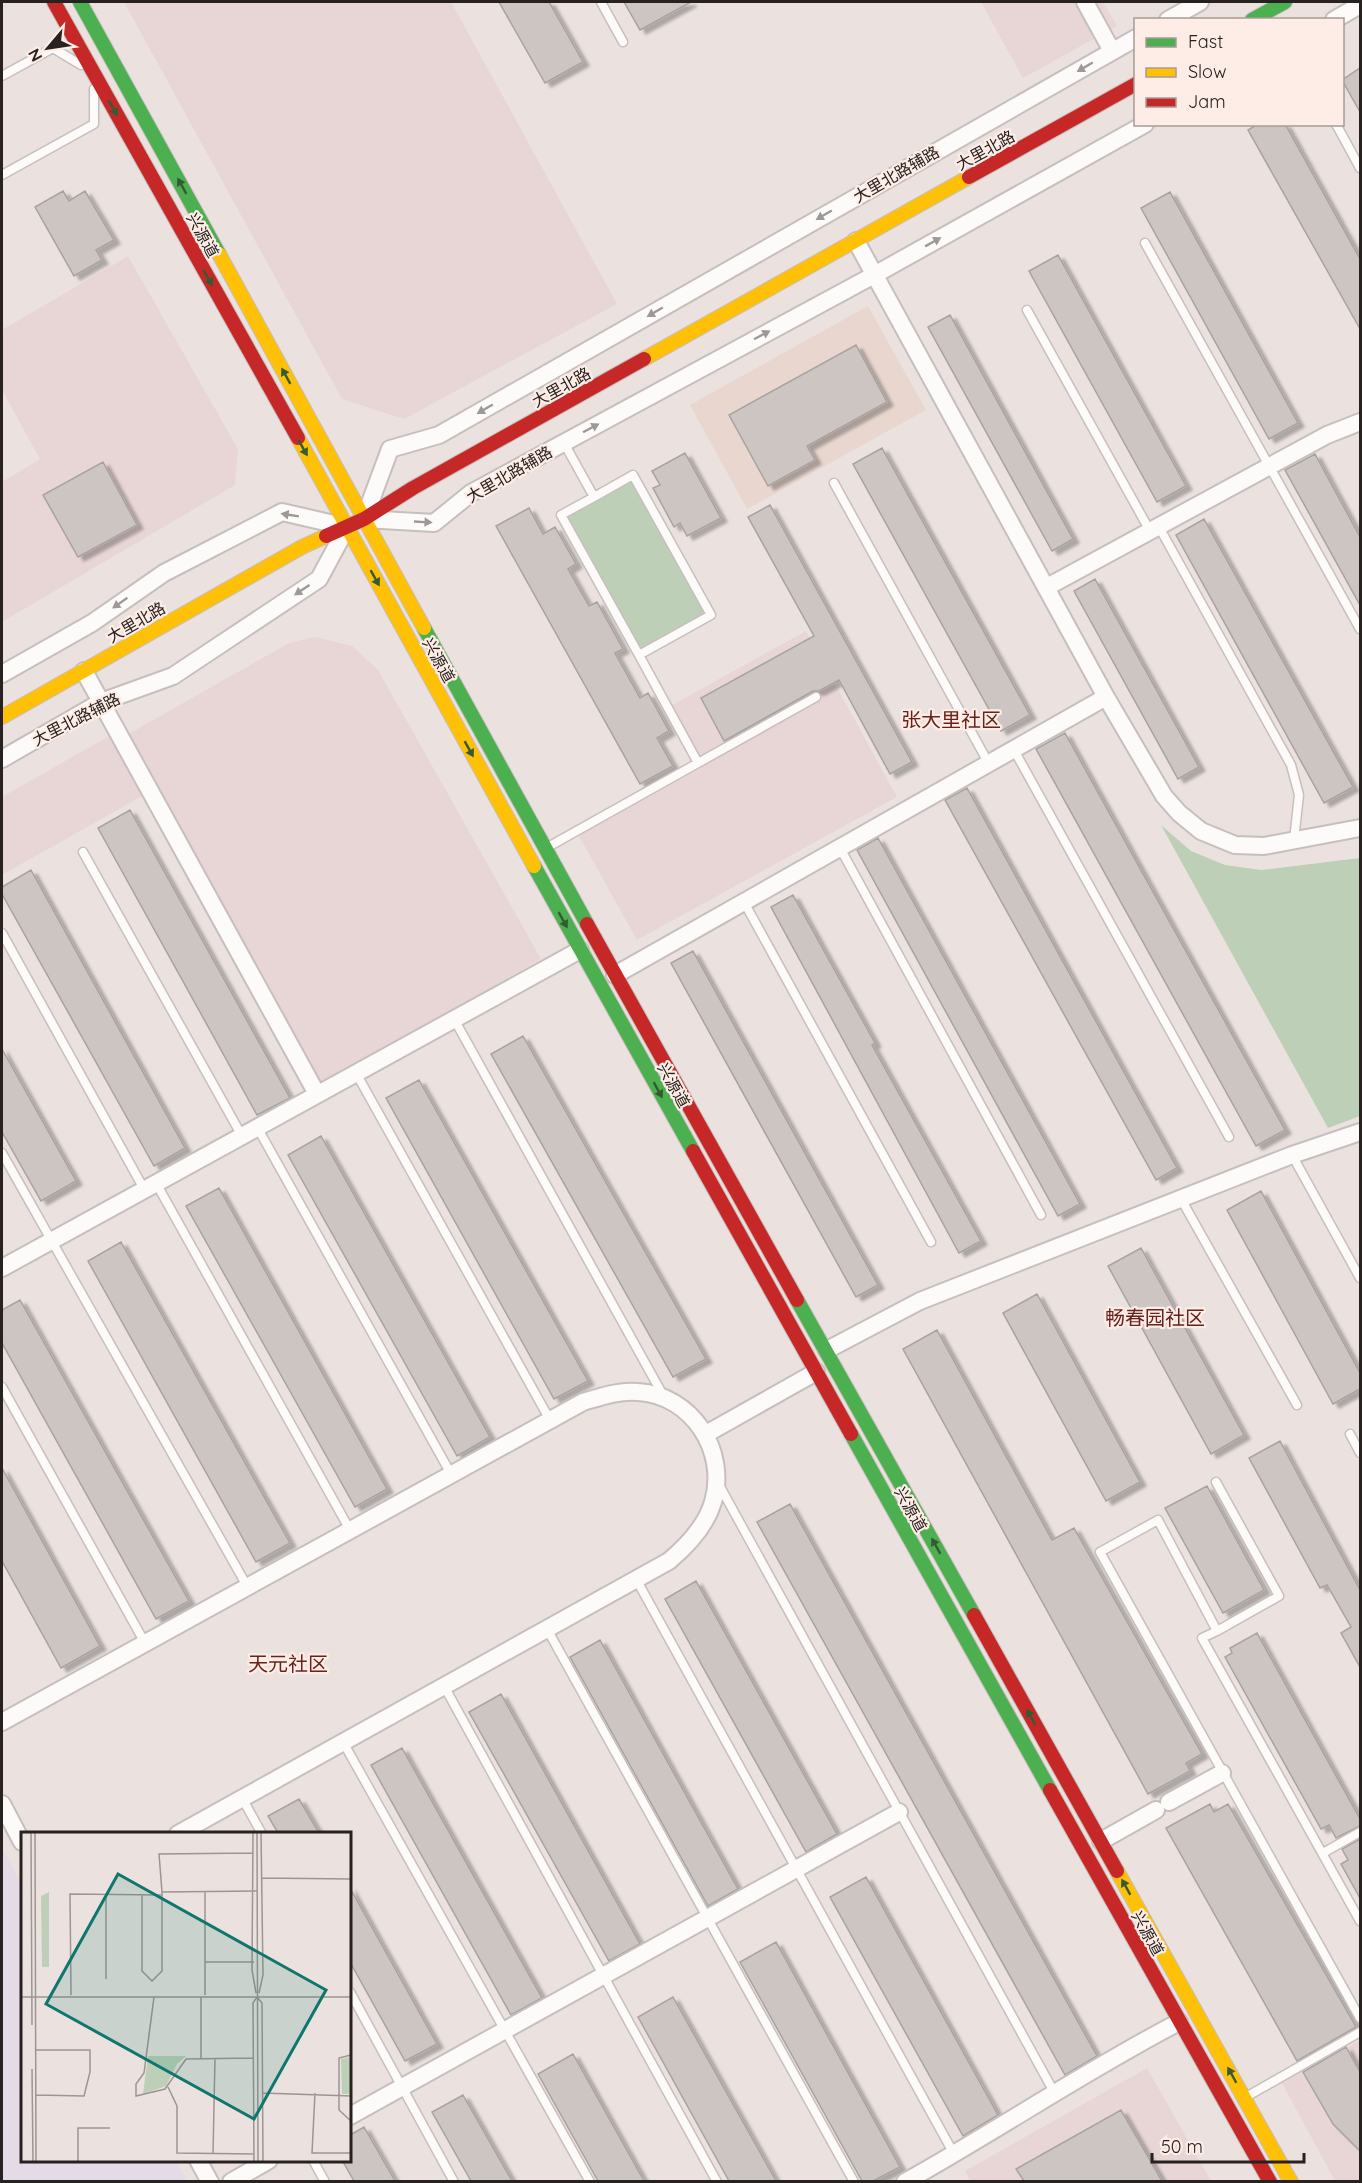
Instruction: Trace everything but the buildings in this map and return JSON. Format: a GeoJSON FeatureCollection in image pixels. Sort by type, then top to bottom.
{"type":"FeatureCollection","features":[{"type":"Feature","properties":{"kind":"main road","name":"兴源道"},"geometry":{"type":"LineString","coordinates":[[54,2],[580,950],[1270,2181]]}},
{"type":"Feature","properties":{"kind":"main road","name":"兴源道"},"geometry":{"type":"LineString","coordinates":[[80,2],[615,975],[1291,2181]]}},
{"type":"Feature","properties":{"kind":"main road"},"geometry":{"type":"LineString","coordinates":[[1256,18],[1285,2]]}},
{"type":"Feature","properties":{"kind":"main road","name":"大里北路"},"geometry":{"type":"LineString","coordinates":[[2,717],[302,547],[364,519],[413,488],[1134,85]]}},
{"type":"Feature","properties":{"kind":"street"},"geometry":{"type":"LineString","coordinates":[[1085,2],[1112,51]]}},
{"type":"Feature","properties":{"kind":"street"},"geometry":{"type":"LineString","coordinates":[[1172,18],[1200,2]]}},
{"type":"Feature","properties":{"kind":"street"},"geometry":{"type":"LineString","coordinates":[[1337,18],[1360,5]]}},
{"type":"Feature","properties":{"kind":"street","name":"大里北路辅路"},"geometry":{"type":"LineString","coordinates":[[1134,39],[439,435],[390,449],[364,519],[434,523],[471,493],[876,274],[1141,126]]}},
{"type":"Feature","properties":{"kind":"street"},"geometry":{"type":"LineString","coordinates":[[856,241],[1106,697],[1164,796],[1179,813],[1201,831],[1235,844],[1264,846],[1360,828]]}},
{"type":"Feature","properties":{"kind":"street"},"geometry":{"type":"LineString","coordinates":[[1047,587],[1327,435],[1360,422]]}},
{"type":"Feature","properties":{"kind":"street"},"geometry":{"type":"LineString","coordinates":[[2,674],[92,622],[164,573],[282,512],[347,527]]}},
{"type":"Feature","properties":{"kind":"street","name":"大里北路辅路"},"geometry":{"type":"LineString","coordinates":[[2,759],[101,702],[173,676],[319,579],[347,527]]}},
{"type":"Feature","properties":{"kind":"street"},"geometry":{"type":"LineString","coordinates":[[84,671],[317,1094]]}},
{"type":"Feature","properties":{"kind":"street"},"geometry":{"type":"LineString","coordinates":[[615,975],[1106,697]]}},
{"type":"Feature","properties":{"kind":"street"},"geometry":{"type":"LineString","coordinates":[[2,1268],[580,950]]}},
{"type":"Feature","properties":{"kind":"street"},"geometry":{"type":"LineString","coordinates":[[827,1350],[921,1301],[1292,1155],[1360,1132]]}},
{"type":"Feature","properties":{"kind":"street"},"geometry":{"type":"LineString","coordinates":[[706,1434],[816,1372]]}},
{"type":"Feature","properties":{"kind":"street"},"geometry":{"type":"LineString","coordinates":[[2,1722],[583,1402],[610,1395],[638,1392],[664,1398],[688,1412],[706,1434],[715,1456],[717,1480],[712,1503],[702,1524],[688,1544],[669,1561],[180,1832]]}},
{"type":"Feature","properties":{"kind":"street"},"geometry":{"type":"LineString","coordinates":[[1101,1841],[1222,1773]]}},
{"type":"Feature","properties":{"kind":"street"},"geometry":{"type":"LineString","coordinates":[[2,1804],[21,1840]]}},
{"type":"Feature","properties":{"kind":"street"},"geometry":{"type":"LineString","coordinates":[[351,2115],[898,1812]]}},
{"type":"Feature","properties":{"kind":"street"},"geometry":{"type":"LineString","coordinates":[[905,2181],[954,2154],[1054,2092],[1179,2022]]}},
{"type":"Feature","properties":{"kind":"street"},"geometry":{"type":"LineString","coordinates":[[199,2162],[210,2181]]}},
{"type":"Feature","properties":{"kind":"street"},"geometry":{"type":"LineString","coordinates":[[231,2181],[265,2162]]}},
{"type":"Feature","properties":{"kind":"lane"},"geometry":{"type":"LineString","coordinates":[[601,2],[623,42]]}},
{"type":"Feature","properties":{"kind":"lane"},"geometry":{"type":"LineString","coordinates":[[2,76],[52,48],[94,73],[94,124],[2,175]]}},
{"type":"Feature","properties":{"kind":"lane"},"geometry":{"type":"LineString","coordinates":[[1337,126],[1360,168]]}},
{"type":"Feature","properties":{"kind":"lane"},"geometry":{"type":"LineString","coordinates":[[1145,243],[1360,629]]}},
{"type":"Feature","properties":{"kind":"lane"},"geometry":{"type":"LineString","coordinates":[[1027,310],[1292,765],[1299,795],[1294,840]]}},
{"type":"Feature","properties":{"kind":"lane"},"geometry":{"type":"LineString","coordinates":[[564,443],[594,497]]}},
{"type":"Feature","properties":{"kind":"lane"},"geometry":{"type":"LineString","coordinates":[[639,655],[711,615],[633,475],[561,515],[698,764]]}},
{"type":"Feature","properties":{"kind":"lane"},"geometry":{"type":"LineString","coordinates":[[834,483],[989,764]]}},
{"type":"Feature","properties":{"kind":"lane"},"geometry":{"type":"LineString","coordinates":[[545,849],[816,698]]}},
{"type":"Feature","properties":{"kind":"lane"},"geometry":{"type":"LineString","coordinates":[[1014,750],[1229,1137]]}},
{"type":"Feature","properties":{"kind":"lane"},"geometry":{"type":"LineString","coordinates":[[840,848],[1041,1215]]}},
{"type":"Feature","properties":{"kind":"lane"},"geometry":{"type":"LineString","coordinates":[[83,852],[242,1136]]}},
{"type":"Feature","properties":{"kind":"lane"},"geometry":{"type":"LineString","coordinates":[[744,902],[931,1242]]}},
{"type":"Feature","properties":{"kind":"lane"},"geometry":{"type":"LineString","coordinates":[[2,933],[350,1530]]}},
{"type":"Feature","properties":{"kind":"lane"},"geometry":{"type":"LineString","coordinates":[[454,1019],[664,1398]]}},
{"type":"Feature","properties":{"kind":"lane"},"geometry":{"type":"LineString","coordinates":[[356,1073],[550,1420]]}},
{"type":"Feature","properties":{"kind":"lane"},"geometry":{"type":"LineString","coordinates":[[257,1127],[451,1474]]}},
{"type":"Feature","properties":{"kind":"lane"},"geometry":{"type":"LineString","coordinates":[[2,1153],[247,1586]]}},
{"type":"Feature","properties":{"kind":"lane"},"geometry":{"type":"LineString","coordinates":[[1292,1155],[1360,1278]]}},
{"type":"Feature","properties":{"kind":"lane"},"geometry":{"type":"LineString","coordinates":[[1182,1199],[1297,1405]]}},
{"type":"Feature","properties":{"kind":"lane"},"geometry":{"type":"LineString","coordinates":[[2,1388],[145,1643]]}},
{"type":"Feature","properties":{"kind":"lane"},"geometry":{"type":"LineString","coordinates":[[1350,1434],[1360,1453]]}},
{"type":"Feature","properties":{"kind":"lane"},"geometry":{"type":"LineString","coordinates":[[717,1480],[1054,2092]]}},
{"type":"Feature","properties":{"kind":"lane"},"geometry":{"type":"LineString","coordinates":[[1216,1482],[1279,1596],[1203,1638],[1360,1921]]}},
{"type":"Feature","properties":{"kind":"lane"},"geometry":{"type":"LineString","coordinates":[[1217,1631],[1158,1520],[1100,1552],[1360,2018]]}},
{"type":"Feature","properties":{"kind":"lane"},"geometry":{"type":"LineString","coordinates":[[636,1580],[954,2154]]}},
{"type":"Feature","properties":{"kind":"lane"},"geometry":{"type":"LineString","coordinates":[[547,1629],[854,2181]]}},
{"type":"Feature","properties":{"kind":"lane"},"geometry":{"type":"LineString","coordinates":[[444,1686],[717,2181]]}},
{"type":"Feature","properties":{"kind":"lane"},"geometry":{"type":"LineString","coordinates":[[343,1742],[590,2181]]}},
{"type":"Feature","properties":{"kind":"lane"},"geometry":{"type":"LineString","coordinates":[[242,1798],[261,1832]]}},
{"type":"Feature","properties":{"kind":"lane"},"geometry":{"type":"LineString","coordinates":[[1323,1853],[1360,1832]]}},
{"type":"Feature","properties":{"kind":"lane"},"geometry":{"type":"LineString","coordinates":[[351,1994],[454,2181]]}},
{"type":"Feature","properties":{"kind":"lane"},"geometry":{"type":"LineString","coordinates":[[1244,2098],[1360,2032]]}},
{"type":"Feature","properties":{"kind":"lane"},"geometry":{"type":"LineString","coordinates":[[314,2162],[325,2181]]}},
{"type":"Feature","properties":{"kind":"shaded area"},"geometry":{"type":"Polygon","coordinates":[[[124,2],[451,2],[617,304],[404,419],[342,399],[124,2]]]}},
{"type":"Feature","properties":{"kind":"shaded area"},"geometry":{"type":"Polygon","coordinates":[[[981,2],[1103,2],[1117,26],[1023,78],[981,2]]]}},
{"type":"Feature","properties":{"kind":"shaded area"},"geometry":{"type":"Polygon","coordinates":[[[128,256],[238,449],[235,485],[2,622],[2,482],[40,459],[2,390],[2,330],[128,256]]]}},
{"type":"Feature","properties":{"kind":"shaded area"},"geometry":{"type":"Polygon","coordinates":[[[868,306],[926,410],[747,509],[690,405],[868,306]]]}},
{"type":"Feature","properties":{"kind":"shaded area"},"geometry":{"type":"Polygon","coordinates":[[[806,631],[897,797],[637,940],[579,836],[705,766],[672,705],[806,631]]]}},
{"type":"Feature","properties":{"kind":"shaded area"},"geometry":{"type":"Polygon","coordinates":[[[315,637],[352,646],[378,670],[541,959],[321,1083],[151,791],[2,875],[2,797],[118,731],[125,736],[289,643],[315,637]]]}},
{"type":"Feature","properties":{"kind":"shaded area"},"geometry":{"type":"Polygon","coordinates":[[[2,1847],[21,1883],[21,2162],[177,2162],[187,2181],[2,2181],[2,1847]]]}},
{"type":"Feature","properties":{"kind":"shaded area"},"geometry":{"type":"Polygon","coordinates":[[[1360,2040],[1360,2181],[1335,2181],[1282,2083],[1360,2040]]]}},
{"type":"Feature","properties":{"kind":"shaded area"},"geometry":{"type":"Polygon","coordinates":[[[1147,2068],[1211,2181],[971,2182],[965,2171],[1147,2068]]]}},
{"type":"Feature","properties":{"kind":"green space"},"geometry":{"type":"Polygon","coordinates":[[[632,481],[706,614],[641,650],[567,517],[632,481]]]}},
{"type":"Feature","properties":{"kind":"green space"},"geometry":{"type":"Polygon","coordinates":[[[1161,825],[1191,851],[1225,865],[1261,870],[1360,858],[1360,1116],[1328,1128],[1161,825]]]}},
{"type":"Feature","properties":{"kind":"traffic: fast"},"geometry":{"type":"LineString","coordinates":[[80,2],[219,254]]}},
{"type":"Feature","properties":{"kind":"traffic: fast"},"geometry":{"type":"LineString","coordinates":[[1256,18],[1285,2]]}},
{"type":"Feature","properties":{"kind":"traffic: fast"},"geometry":{"type":"LineString","coordinates":[[424,628],[587,924]]}},
{"type":"Feature","properties":{"kind":"traffic: fast"},"geometry":{"type":"LineString","coordinates":[[534,866],[693,1151]]}},
{"type":"Feature","properties":{"kind":"traffic: fast"},"geometry":{"type":"LineString","coordinates":[[797,1300],[974,1615]]}},
{"type":"Feature","properties":{"kind":"traffic: fast"},"geometry":{"type":"LineString","coordinates":[[851,1434],[1050,1790]]}},
{"type":"Feature","properties":{"kind":"traffic: slow"},"geometry":{"type":"LineString","coordinates":[[644,359],[969,177]]}},
{"type":"Feature","properties":{"kind":"traffic: slow"},"geometry":{"type":"LineString","coordinates":[[219,254],[424,628]]}},
{"type":"Feature","properties":{"kind":"traffic: slow"},"geometry":{"type":"LineString","coordinates":[[298,438],[534,866]]}},
{"type":"Feature","properties":{"kind":"traffic: slow"},"geometry":{"type":"LineString","coordinates":[[2,717],[302,547],[326,536]]}},
{"type":"Feature","properties":{"kind":"traffic: slow"},"geometry":{"type":"LineString","coordinates":[[1117,1871],[1291,2182]]}},
{"type":"Feature","properties":{"kind":"traffic: jam"},"geometry":{"type":"LineString","coordinates":[[54,2],[298,438]]}},
{"type":"Feature","properties":{"kind":"traffic: jam"},"geometry":{"type":"LineString","coordinates":[[969,177],[1134,85]]}},
{"type":"Feature","properties":{"kind":"traffic: jam"},"geometry":{"type":"LineString","coordinates":[[326,536],[364,519],[413,488],[644,359]]}},
{"type":"Feature","properties":{"kind":"traffic: jam"},"geometry":{"type":"LineString","coordinates":[[587,924],[797,1300]]}},
{"type":"Feature","properties":{"kind":"traffic: jam"},"geometry":{"type":"LineString","coordinates":[[693,1151],[851,1434]]}},
{"type":"Feature","properties":{"kind":"traffic: jam"},"geometry":{"type":"LineString","coordinates":[[974,1615],[1117,1871]]}},
{"type":"Feature","properties":{"kind":"traffic: jam"},"geometry":{"type":"LineString","coordinates":[[1050,1790],[1270,2182]]}},
{"type":"Feature","properties":{"kind":"district","name":"张大里社区"},"geometry":{"type":"Point","coordinates":[951,720]}},
{"type":"Feature","properties":{"kind":"district","name":"畅春园社区"},"geometry":{"type":"Point","coordinates":[1155,1318]}},
{"type":"Feature","properties":{"kind":"district","name":"天元社区"},"geometry":{"type":"Point","coordinates":[288,1664]}}]}
